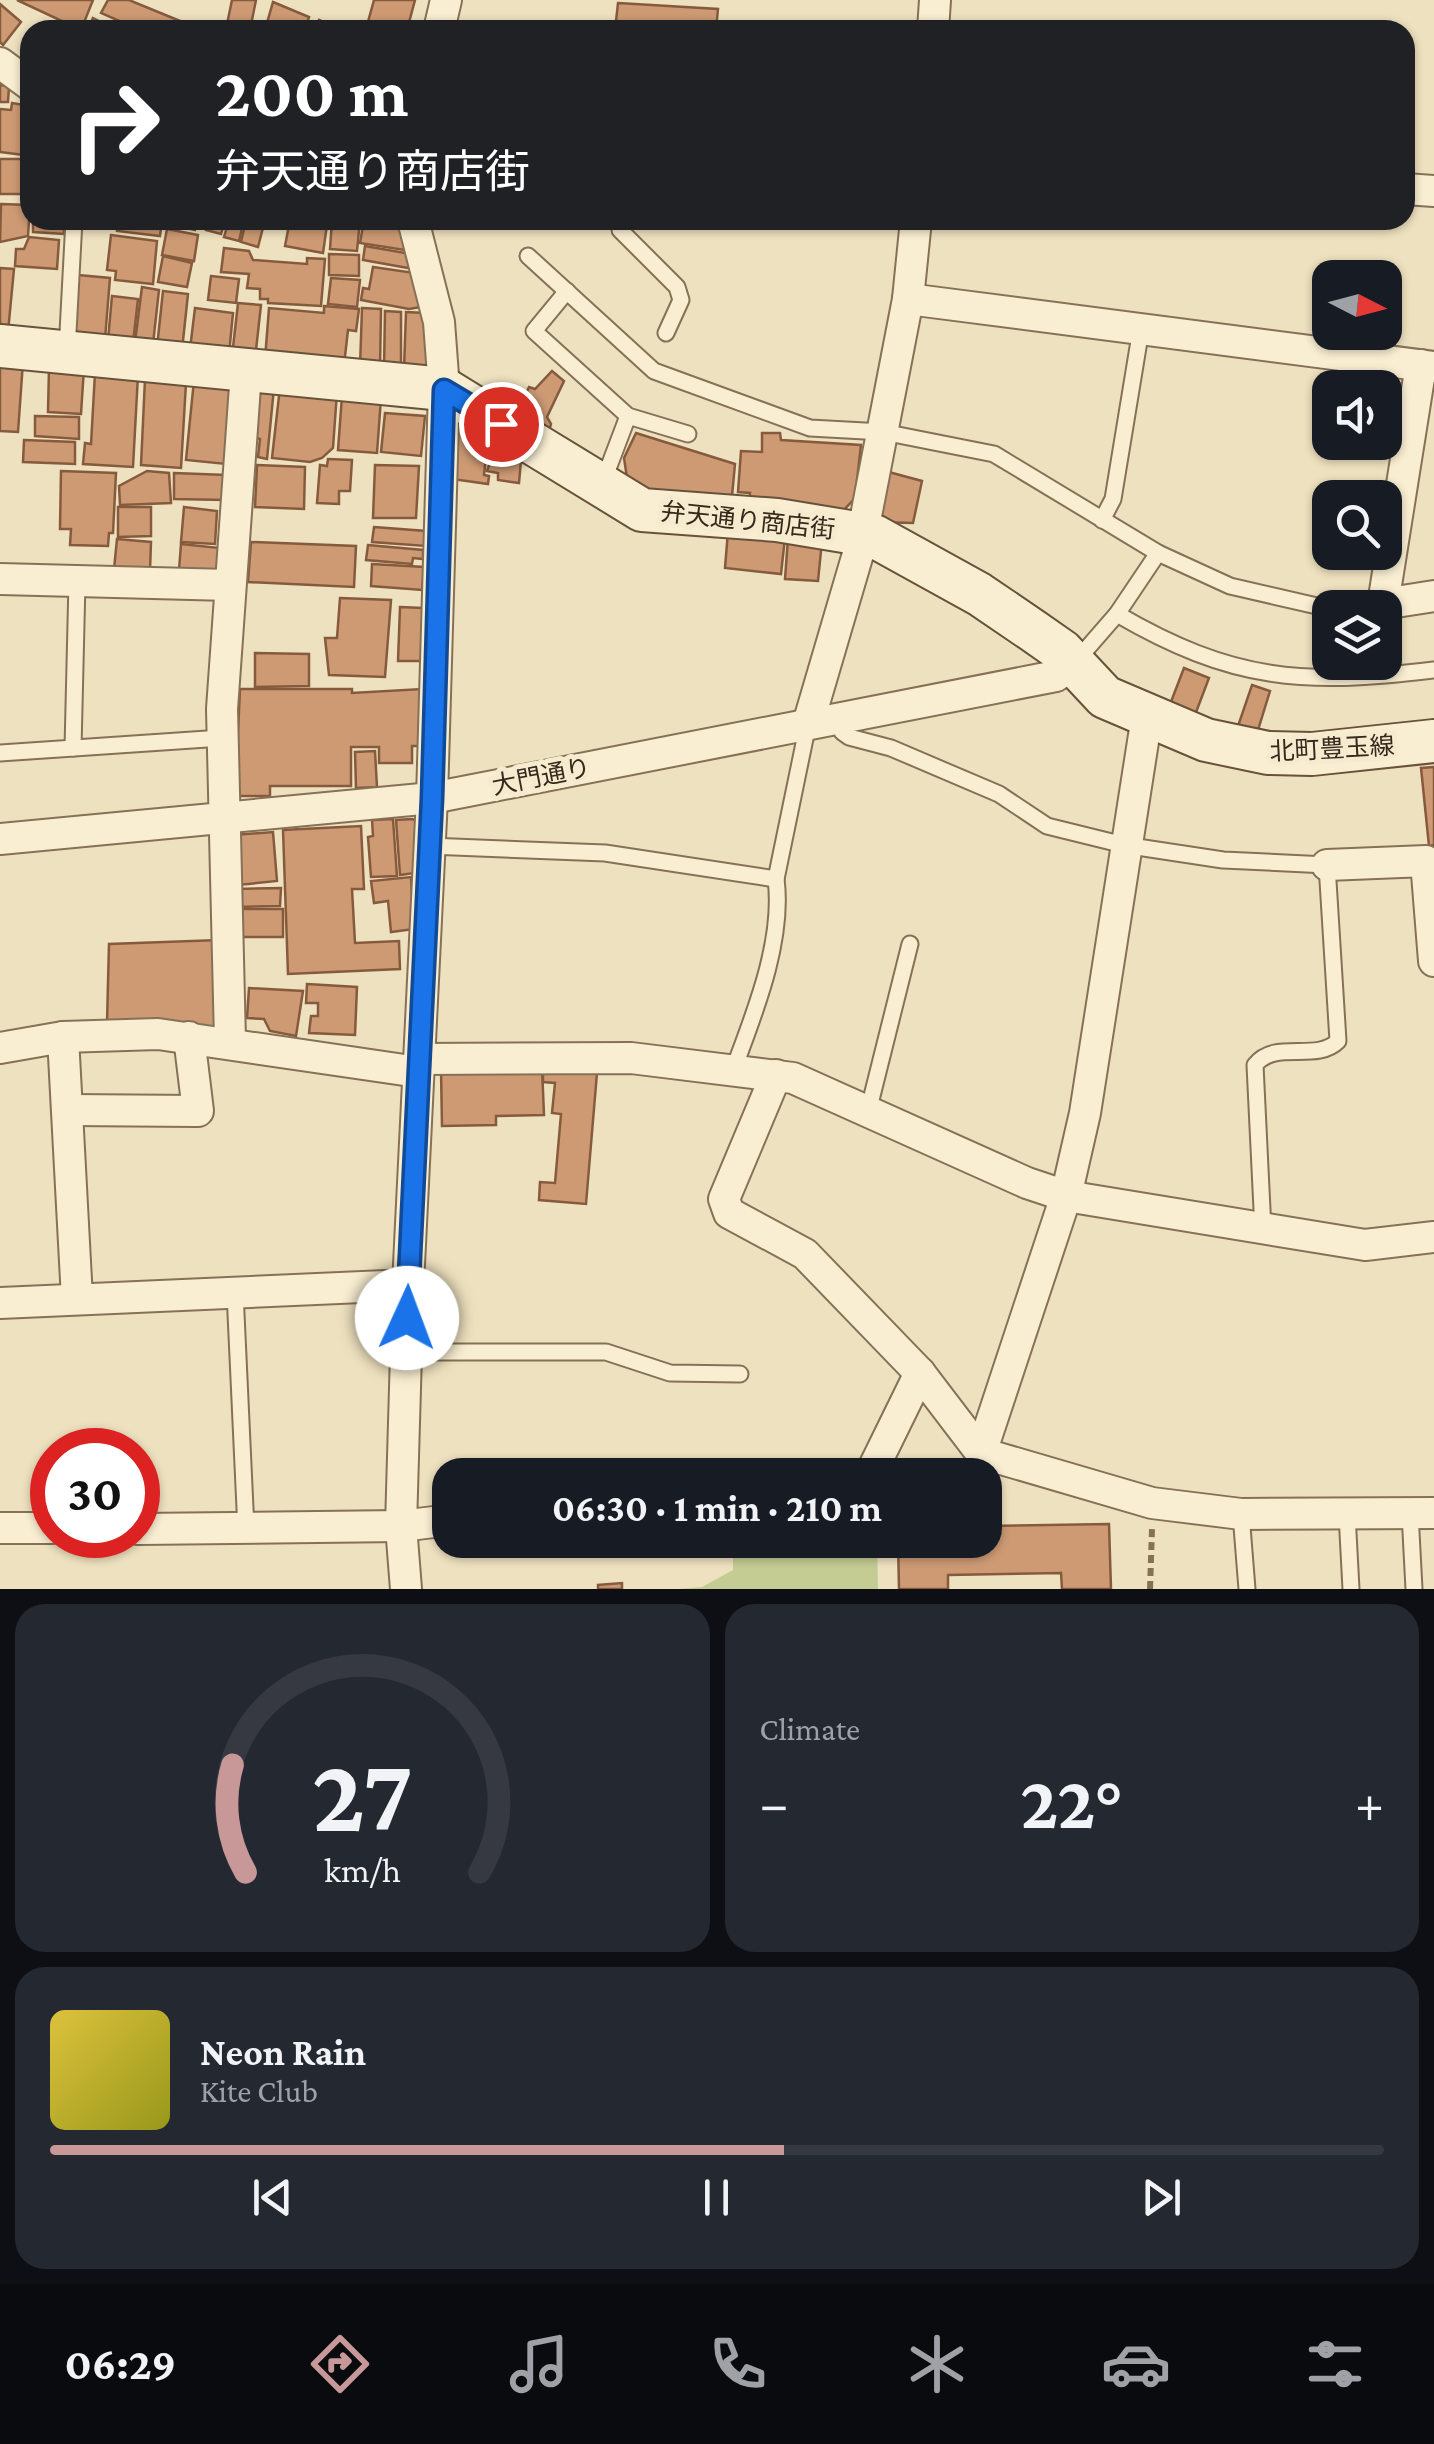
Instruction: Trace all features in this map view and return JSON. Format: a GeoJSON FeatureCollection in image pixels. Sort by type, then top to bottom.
{"type":"FeatureCollection","features":[{"type":"Feature","properties":{"kind":"main road","name":"弁天通り商店街"},"geometry":{"type":"LineString","coordinates":[[0,346],[444,390],[642,510],[777,520],[863,532],[979,594],[1062,651],[1072,664]]}},
{"type":"Feature","properties":{"kind":"main road","name":"北町豊玉線"},"geometry":{"type":"LineString","coordinates":[[1072,664],[1106,697],[1147,716],[1206,740],[1268,754],[1358,752],[1434,741]]}},
{"type":"Feature","properties":{"kind":"street"},"geometry":{"type":"LineString","coordinates":[[406,1589],[401,1526],[408,1285],[432,798],[444,390],[439,322],[413,230]]}},
{"type":"Feature","properties":{"kind":"street"},"geometry":{"type":"LineString","coordinates":[[824,721],[884,432],[908,299],[915,230]]}},
{"type":"Feature","properties":{"kind":"street"},"geometry":{"type":"LineString","coordinates":[[908,299],[1428,366],[1378,590]]}},
{"type":"Feature","properties":{"kind":"street"},"geometry":{"type":"LineString","coordinates":[[230,1042],[222,738],[228,585],[246,372]]}},
{"type":"Feature","properties":{"kind":"street"},"geometry":{"type":"LineString","coordinates":[[0,579],[228,585]]}},
{"type":"Feature","properties":{"kind":"street"},"geometry":{"type":"LineString","coordinates":[[1402,601],[1434,596]]}},
{"type":"Feature","properties":{"kind":"street","name":"大門通り"},"geometry":{"type":"LineString","coordinates":[[0,839],[432,798],[1056,676],[1072,664]]}},
{"type":"Feature","properties":{"kind":"street"},"geometry":{"type":"LineString","coordinates":[[981,1452],[1066,1196],[1085,1113],[1147,716]]}},
{"type":"Feature","properties":{"kind":"street"},"geometry":{"type":"LineString","coordinates":[[1327,865],[1430,861],[1434,961]]}},
{"type":"Feature","properties":{"kind":"street"},"geometry":{"type":"LineString","coordinates":[[0,1048],[63,1037],[189,1037],[419,1066],[631,1058],[734,1068],[793,1078],[1028,1184],[1066,1196],[1152,1207],[1365,1245],[1434,1237]]}},
{"type":"Feature","properties":{"kind":"street"},"geometry":{"type":"LineString","coordinates":[[63,1037],[77,1298]]}},
{"type":"Feature","properties":{"kind":"street"},"geometry":{"type":"LineString","coordinates":[[68,1110],[198,1110],[189,1037]]}},
{"type":"Feature","properties":{"kind":"street"},"geometry":{"type":"LineString","coordinates":[[776,1075],[724,1199],[730,1213],[806,1254],[920,1374],[981,1452],[1152,1503],[1241,1514],[1422,1513]]}},
{"type":"Feature","properties":{"kind":"street"},"geometry":{"type":"LineString","coordinates":[[0,1303],[408,1285]]}},
{"type":"Feature","properties":{"kind":"street"},"geometry":{"type":"LineString","coordinates":[[878,1458],[920,1374]]}},
{"type":"Feature","properties":{"kind":"street"},"geometry":{"type":"LineString","coordinates":[[160,1529],[246,1530],[432,1522]]}},
{"type":"Feature","properties":{"kind":"street"},"geometry":{"type":"LineString","coordinates":[[0,1528],[30,1528]]}},
{"type":"Feature","properties":{"kind":"lane"},"geometry":{"type":"LineString","coordinates":[[66,352],[73,230]]}},
{"type":"Feature","properties":{"kind":"lane"},"geometry":{"type":"LineString","coordinates":[[620,230],[677,287],[681,300],[666,334]]}},
{"type":"Feature","properties":{"kind":"lane"},"geometry":{"type":"LineString","coordinates":[[528,256],[654,371],[810,428],[884,432],[994,454],[1158,553],[1230,586],[1312,605]]}},
{"type":"Feature","properties":{"kind":"lane"},"geometry":{"type":"LineString","coordinates":[[567,291],[534,331],[628,416],[688,434]]}},
{"type":"Feature","properties":{"kind":"lane"},"geometry":{"type":"LineString","coordinates":[[1102,520],[1112,499],[1141,329]]}},
{"type":"Feature","properties":{"kind":"lane"},"geometry":{"type":"LineString","coordinates":[[602,484],[628,416]]}},
{"type":"Feature","properties":{"kind":"lane"},"geometry":{"type":"LineString","coordinates":[[1072,664],[1118,614],[1158,553]]}},
{"type":"Feature","properties":{"kind":"lane"},"geometry":{"type":"LineString","coordinates":[[73,748],[77,582]]}},
{"type":"Feature","properties":{"kind":"lane"},"geometry":{"type":"LineString","coordinates":[[1118,614],[1167,643],[1220,664],[1258,673],[1362,679],[1434,670]]}},
{"type":"Feature","properties":{"kind":"lane"},"geometry":{"type":"LineString","coordinates":[[734,1068],[766,966],[779,902],[776,879],[824,721],[849,738],[892,748],[998,794],[1047,826],[1124,845],[1223,860],[1327,865],[1338,1041],[1322,1050],[1274,1053],[1256,1065],[1264,1230]]}},
{"type":"Feature","properties":{"kind":"lane"},"geometry":{"type":"LineString","coordinates":[[0,753],[222,738]]}},
{"type":"Feature","properties":{"kind":"lane"},"geometry":{"type":"LineString","coordinates":[[430,846],[605,853],[776,879]]}},
{"type":"Feature","properties":{"kind":"lane"},"geometry":{"type":"LineString","coordinates":[[868,1112],[910,944]]}},
{"type":"Feature","properties":{"kind":"lane"},"geometry":{"type":"LineString","coordinates":[[235,1292],[246,1530]]}},
{"type":"Feature","properties":{"kind":"lane"},"geometry":{"type":"LineString","coordinates":[[406,1352],[606,1352],[670,1374],[740,1374]]}},
{"type":"Feature","properties":{"kind":"lane"},"geometry":{"type":"LineString","coordinates":[[1414,1589],[1422,1513]]}},
{"type":"Feature","properties":{"kind":"lane"},"geometry":{"type":"LineString","coordinates":[[1241,1514],[1247,1589]]}},
{"type":"Feature","properties":{"kind":"lane"},"geometry":{"type":"LineString","coordinates":[[1347,1514],[1351,1589]]}},
{"type":"Feature","properties":{"kind":"path"},"geometry":{"type":"LineString","coordinates":[[1150,1589],[1152,1503]]}},
{"type":"Feature","properties":{"kind":"green space"},"geometry":{"type":"Polygon","coordinates":[[[733,1558],[877,1558],[878,1589],[679,1589],[702,1587],[733,1570],[733,1558]]]}},
{"type":"Feature","properties":{"kind":"building"},"geometry":{"type":"Polygon","coordinates":[[[17,0],[93,0],[85,20],[60,20],[17,0]]]}},
{"type":"Feature","properties":{"kind":"building"},"geometry":{"type":"Polygon","coordinates":[[[108,0],[129,0],[178,20],[117,20],[101,13],[108,0]]]}},
{"type":"Feature","properties":{"kind":"building"},"geometry":{"type":"Polygon","coordinates":[[[232,0],[256,0],[252,20],[228,20],[232,0]]]}},
{"type":"Feature","properties":{"kind":"building"},"geometry":{"type":"Polygon","coordinates":[[[374,0],[415,0],[410,20],[368,20],[374,0]]]}},
{"type":"Feature","properties":{"kind":"building"},"geometry":{"type":"Polygon","coordinates":[[[273,2],[309,17],[308,20],[268,20],[273,2]]]}},
{"type":"Feature","properties":{"kind":"building"},"geometry":{"type":"Polygon","coordinates":[[[618,3],[718,9],[717,20],[616,20],[618,3]]]}},
{"type":"Feature","properties":{"kind":"building"},"geometry":{"type":"Polygon","coordinates":[[[0,4],[20,23],[3,45],[0,4]]]}},
{"type":"Feature","properties":{"kind":"building"},"geometry":{"type":"Polygon","coordinates":[[[0,85],[9,86],[8,102],[0,102],[0,85]]]}},
{"type":"Feature","properties":{"kind":"building"},"geometry":{"type":"Polygon","coordinates":[[[12,103],[20,104],[20,154],[0,152],[0,109],[11,110],[12,103]]]}},
{"type":"Feature","properties":{"kind":"building"},"geometry":{"type":"Polygon","coordinates":[[[0,159],[20,159],[20,194],[0,194],[0,159]]]}},
{"type":"Feature","properties":{"kind":"building"},"geometry":{"type":"Polygon","coordinates":[[[1,204],[20,205],[20,230],[28,230],[28,236],[0,242],[1,204]]]}},
{"type":"Feature","properties":{"kind":"building"},"geometry":{"type":"Polygon","coordinates":[[[64,230],[64,234],[33,232],[64,230]]]}},
{"type":"Feature","properties":{"kind":"building"},"geometry":{"type":"Polygon","coordinates":[[[117,230],[161,230],[160,236],[117,230]]]}},
{"type":"Feature","properties":{"kind":"building"},"geometry":{"type":"Polygon","coordinates":[[[167,230],[198,235],[194,261],[162,255],[167,230]]]}},
{"type":"Feature","properties":{"kind":"building"},"geometry":{"type":"Polygon","coordinates":[[[226,230],[242,230],[239,241],[224,237],[226,230]]]}},
{"type":"Feature","properties":{"kind":"building"},"geometry":{"type":"Polygon","coordinates":[[[244,230],[262,230],[258,247],[241,242],[244,230]]]}},
{"type":"Feature","properties":{"kind":"building"},"geometry":{"type":"Polygon","coordinates":[[[288,230],[326,230],[323,253],[285,246],[288,230]]]}},
{"type":"Feature","properties":{"kind":"building"},"geometry":{"type":"Polygon","coordinates":[[[331,230],[359,230],[357,251],[330,249],[331,230]]]}},
{"type":"Feature","properties":{"kind":"building"},"geometry":{"type":"Polygon","coordinates":[[[362,230],[404,230],[411,251],[360,243],[362,230]]]}},
{"type":"Feature","properties":{"kind":"building"},"geometry":{"type":"Polygon","coordinates":[[[111,235],[157,241],[153,284],[115,280],[116,271],[107,270],[111,235]]]}},
{"type":"Feature","properties":{"kind":"building"},"geometry":{"type":"Polygon","coordinates":[[[29,237],[59,240],[57,269],[15,266],[16,249],[24,249],[29,237]]]}},
{"type":"Feature","properties":{"kind":"building"},"geometry":{"type":"Polygon","coordinates":[[[365,246],[411,254],[408,268],[363,260],[365,246]]]}},
{"type":"Feature","properties":{"kind":"building"},"geometry":{"type":"Polygon","coordinates":[[[224,248],[249,251],[253,260],[307,264],[307,258],[325,259],[321,306],[268,303],[268,299],[260,299],[260,289],[247,288],[249,274],[221,272],[224,248]]]}},
{"type":"Feature","properties":{"kind":"building"},"geometry":{"type":"Polygon","coordinates":[[[329,254],[359,255],[359,276],[329,275],[329,254]]]}},
{"type":"Feature","properties":{"kind":"building"},"geometry":{"type":"Polygon","coordinates":[[[163,256],[192,263],[187,287],[158,282],[163,256]]]}},
{"type":"Feature","properties":{"kind":"building"},"geometry":{"type":"Polygon","coordinates":[[[373,267],[415,273],[421,307],[409,309],[361,300],[363,288],[369,289],[373,267]]]}},
{"type":"Feature","properties":{"kind":"building"},"geometry":{"type":"Polygon","coordinates":[[[0,268],[14,269],[8,332],[0,332],[0,268]]]}},
{"type":"Feature","properties":{"kind":"building"},"geometry":{"type":"Polygon","coordinates":[[[78,275],[110,278],[105,339],[73,336],[78,275]]]}},
{"type":"Feature","properties":{"kind":"building"},"geometry":{"type":"Polygon","coordinates":[[[211,276],[239,279],[236,303],[208,300],[211,276]]]}},
{"type":"Feature","properties":{"kind":"building"},"geometry":{"type":"Polygon","coordinates":[[[331,278],[360,280],[357,307],[328,304],[331,278]]]}},
{"type":"Feature","properties":{"kind":"building"},"geometry":{"type":"Polygon","coordinates":[[[142,287],[159,290],[153,344],[135,342],[142,287]]]}},
{"type":"Feature","properties":{"kind":"building"},"geometry":{"type":"Polygon","coordinates":[[[163,291],[188,294],[182,350],[157,347],[163,291]]]}},
{"type":"Feature","properties":{"kind":"building"},"geometry":{"type":"Polygon","coordinates":[[[112,296],[138,299],[133,343],[108,340],[112,296]]]}},
{"type":"Feature","properties":{"kind":"building"},"geometry":{"type":"Polygon","coordinates":[[[238,303],[261,305],[255,359],[232,356],[238,303]]]}},
{"type":"Feature","properties":{"kind":"building"},"geometry":{"type":"Polygon","coordinates":[[[324,306],[359,309],[356,331],[348,330],[344,365],[265,359],[269,308],[324,313],[324,306]]]}},
{"type":"Feature","properties":{"kind":"building"},"geometry":{"type":"Polygon","coordinates":[[[195,308],[233,313],[229,354],[190,349],[195,308]]]}},
{"type":"Feature","properties":{"kind":"building"},"geometry":{"type":"Polygon","coordinates":[[[362,308],[381,309],[380,367],[360,367],[362,308]]]}},
{"type":"Feature","properties":{"kind":"building"},"geometry":{"type":"Polygon","coordinates":[[[385,311],[401,312],[401,369],[384,369],[385,311]]]}},
{"type":"Feature","properties":{"kind":"building"},"geometry":{"type":"Polygon","coordinates":[[[406,312],[425,313],[428,369],[404,369],[406,312]]]}},
{"type":"Feature","properties":{"kind":"building"},"geometry":{"type":"Polygon","coordinates":[[[0,360],[23,362],[18,432],[0,431],[0,360]]]}},
{"type":"Feature","properties":{"kind":"building"},"geometry":{"type":"Polygon","coordinates":[[[49,367],[84,368],[81,414],[48,412],[49,367]]]}},
{"type":"Feature","properties":{"kind":"building"},"geometry":{"type":"Polygon","coordinates":[[[552,371],[564,381],[547,417],[549,431],[517,413],[529,387],[535,389],[552,371]]]}},
{"type":"Feature","properties":{"kind":"building"},"geometry":{"type":"Polygon","coordinates":[[[95,373],[138,375],[133,467],[83,464],[85,443],[91,444],[95,373]]]}},
{"type":"Feature","properties":{"kind":"building"},"geometry":{"type":"Polygon","coordinates":[[[145,379],[186,383],[181,468],[141,465],[145,379]]]}},
{"type":"Feature","properties":{"kind":"building"},"geometry":{"type":"Polygon","coordinates":[[[194,380],[233,384],[226,464],[186,460],[194,380]]]}},
{"type":"Feature","properties":{"kind":"building"},"geometry":{"type":"Polygon","coordinates":[[[280,387],[337,392],[333,448],[322,458],[310,462],[272,458],[280,387]]]}},
{"type":"Feature","properties":{"kind":"building"},"geometry":{"type":"Polygon","coordinates":[[[274,388],[267,459],[258,457],[260,439],[253,437],[257,392],[274,388]]]}},
{"type":"Feature","properties":{"kind":"building"},"geometry":{"type":"Polygon","coordinates":[[[342,396],[381,398],[377,453],[338,450],[342,396]]]}},
{"type":"Feature","properties":{"kind":"building"},"geometry":{"type":"Polygon","coordinates":[[[385,413],[425,416],[421,456],[381,452],[385,413]]]}},
{"type":"Feature","properties":{"kind":"building"},"geometry":{"type":"Polygon","coordinates":[[[35,416],[79,417],[79,439],[35,436],[35,416]]]}},
{"type":"Feature","properties":{"kind":"building"},"geometry":{"type":"Polygon","coordinates":[[[458,421],[488,440],[484,475],[489,476],[488,484],[452,479],[458,421]]]}},
{"type":"Feature","properties":{"kind":"building"},"geometry":{"type":"Polygon","coordinates":[[[636,433],[735,464],[732,496],[647,493],[627,478],[624,458],[636,433]]]}},
{"type":"Feature","properties":{"kind":"building"},"geometry":{"type":"Polygon","coordinates":[[[762,433],[780,433],[781,440],[861,445],[855,498],[843,511],[749,501],[750,493],[738,492],[741,451],[762,452],[762,433]]]}},
{"type":"Feature","properties":{"kind":"building"},"geometry":{"type":"Polygon","coordinates":[[[24,440],[75,442],[75,464],[23,462],[24,440]]]}},
{"type":"Feature","properties":{"kind":"building"},"geometry":{"type":"Polygon","coordinates":[[[497,441],[521,460],[519,483],[498,480],[498,473],[487,471],[497,441]]]}},
{"type":"Feature","properties":{"kind":"building"},"geometry":{"type":"Polygon","coordinates":[[[328,459],[352,460],[350,491],[339,491],[339,504],[317,503],[320,465],[327,466],[328,459]]]}},
{"type":"Feature","properties":{"kind":"building"},"geometry":{"type":"Polygon","coordinates":[[[257,465],[305,467],[304,509],[255,507],[257,465]]]}},
{"type":"Feature","properties":{"kind":"building"},"geometry":{"type":"Polygon","coordinates":[[[375,465],[419,466],[416,518],[373,518],[375,465]]]}},
{"type":"Feature","properties":{"kind":"building"},"geometry":{"type":"Polygon","coordinates":[[[61,471],[116,473],[113,533],[109,533],[108,546],[70,545],[71,529],[60,529],[61,471]]]}},
{"type":"Feature","properties":{"kind":"building"},"geometry":{"type":"Polygon","coordinates":[[[147,471],[169,473],[171,503],[120,505],[119,486],[147,471]]]}},
{"type":"Feature","properties":{"kind":"building"},"geometry":{"type":"Polygon","coordinates":[[[885,471],[922,481],[913,523],[874,522],[885,471]]]}},
{"type":"Feature","properties":{"kind":"building"},"geometry":{"type":"Polygon","coordinates":[[[174,473],[226,475],[225,500],[174,499],[174,473]]]}},
{"type":"Feature","properties":{"kind":"building"},"geometry":{"type":"Polygon","coordinates":[[[118,507],[151,507],[151,536],[118,537],[118,507]]]}},
{"type":"Feature","properties":{"kind":"building"},"geometry":{"type":"Polygon","coordinates":[[[184,507],[217,511],[215,544],[181,542],[184,507]]]}},
{"type":"Feature","properties":{"kind":"building"},"geometry":{"type":"Polygon","coordinates":[[[374,527],[426,531],[426,546],[372,542],[374,527]]]}},
{"type":"Feature","properties":{"kind":"building"},"geometry":{"type":"Polygon","coordinates":[[[728,531],[785,538],[781,574],[725,568],[728,531]]]}},
{"type":"Feature","properties":{"kind":"building"},"geometry":{"type":"Polygon","coordinates":[[[788,538],[822,541],[818,581],[785,579],[788,538]]]}},
{"type":"Feature","properties":{"kind":"building"},"geometry":{"type":"Polygon","coordinates":[[[117,539],[151,542],[150,571],[114,569],[117,539]]]}},
{"type":"Feature","properties":{"kind":"building"},"geometry":{"type":"Polygon","coordinates":[[[251,542],[356,546],[354,587],[248,582],[251,542]]]}},
{"type":"Feature","properties":{"kind":"building"},"geometry":{"type":"Polygon","coordinates":[[[181,544],[220,548],[218,573],[179,570],[181,544]]]}},
{"type":"Feature","properties":{"kind":"building"},"geometry":{"type":"Polygon","coordinates":[[[368,545],[423,550],[423,559],[413,558],[412,564],[366,560],[368,545]]]}},
{"type":"Feature","properties":{"kind":"building"},"geometry":{"type":"Polygon","coordinates":[[[372,564],[424,567],[422,590],[371,586],[372,564]]]}},
{"type":"Feature","properties":{"kind":"building"},"geometry":{"type":"Polygon","coordinates":[[[340,598],[391,600],[385,677],[329,675],[325,638],[337,638],[340,598]]]}},
{"type":"Feature","properties":{"kind":"building"},"geometry":{"type":"Polygon","coordinates":[[[400,607],[423,608],[421,661],[398,661],[400,607]]]}},
{"type":"Feature","properties":{"kind":"building"},"geometry":{"type":"Polygon","coordinates":[[[255,653],[309,654],[309,686],[255,687],[255,653]]]}},
{"type":"Feature","properties":{"kind":"building"},"geometry":{"type":"Polygon","coordinates":[[[1184,668],[1209,678],[1195,715],[1169,707],[1184,668]]]}},
{"type":"Feature","properties":{"kind":"building"},"geometry":{"type":"Polygon","coordinates":[[[1252,685],[1270,691],[1258,730],[1238,726],[1252,685]]]}},
{"type":"Feature","properties":{"kind":"building"},"geometry":{"type":"Polygon","coordinates":[[[240,689],[352,689],[352,693],[422,689],[421,746],[412,746],[412,763],[379,763],[379,747],[351,747],[351,786],[270,786],[270,796],[235,796],[240,689]]]}},
{"type":"Feature","properties":{"kind":"building"},"geometry":{"type":"Polygon","coordinates":[[[375,751],[377,787],[356,788],[355,752],[375,751]]]}},
{"type":"Feature","properties":{"kind":"building"},"geometry":{"type":"Polygon","coordinates":[[[1434,767],[1434,845],[1429,846],[1421,768],[1434,767]]]}},
{"type":"Feature","properties":{"kind":"building"},"geometry":{"type":"Polygon","coordinates":[[[393,819],[397,876],[371,877],[368,837],[373,836],[372,820],[393,819]]]}},
{"type":"Feature","properties":{"kind":"building"},"geometry":{"type":"Polygon","coordinates":[[[396,820],[417,821],[415,873],[400,875],[396,820]]]}},
{"type":"Feature","properties":{"kind":"building"},"geometry":{"type":"Polygon","coordinates":[[[361,826],[364,889],[352,889],[355,943],[399,941],[400,969],[288,974],[283,830],[361,826]]]}},
{"type":"Feature","properties":{"kind":"building"},"geometry":{"type":"Polygon","coordinates":[[[273,832],[277,881],[238,885],[234,835],[273,832]]]}},
{"type":"Feature","properties":{"kind":"building"},"geometry":{"type":"Polygon","coordinates":[[[411,877],[414,929],[391,932],[388,901],[374,903],[371,881],[411,877]]]}},
{"type":"Feature","properties":{"kind":"building"},"geometry":{"type":"Polygon","coordinates":[[[281,888],[280,906],[237,907],[237,889],[281,888]]]}},
{"type":"Feature","properties":{"kind":"building"},"geometry":{"type":"Polygon","coordinates":[[[240,909],[283,909],[283,937],[240,937],[240,909]]]}},
{"type":"Feature","properties":{"kind":"building"},"geometry":{"type":"Polygon","coordinates":[[[219,940],[220,1031],[107,1023],[109,944],[219,940]]]}},
{"type":"Feature","properties":{"kind":"building"},"geometry":{"type":"Polygon","coordinates":[[[307,984],[357,987],[355,1035],[309,1033],[311,1016],[318,1016],[318,1003],[306,1003],[307,984]]]}},
{"type":"Feature","properties":{"kind":"building"},"geometry":{"type":"Polygon","coordinates":[[[249,988],[303,991],[296,1036],[270,1031],[264,1019],[247,1018],[249,988]]]}},
{"type":"Feature","properties":{"kind":"building"},"geometry":{"type":"Polygon","coordinates":[[[542,1067],[544,1115],[496,1116],[496,1125],[442,1126],[441,1070],[542,1067]]]}},
{"type":"Feature","properties":{"kind":"building"},"geometry":{"type":"Polygon","coordinates":[[[543,1068],[597,1073],[586,1204],[539,1200],[540,1182],[555,1183],[561,1114],[552,1113],[555,1083],[543,1082],[543,1068]]]}},
{"type":"Feature","properties":{"kind":"building"},"geometry":{"type":"Polygon","coordinates":[[[1109,1524],[1111,1589],[1062,1589],[1061,1573],[948,1575],[948,1589],[899,1589],[898,1558],[1002,1558],[1002,1526],[1109,1524]]]}},
{"type":"Feature","properties":{"kind":"building"},"geometry":{"type":"Polygon","coordinates":[[[622,1583],[622,1589],[598,1589],[598,1585],[622,1583]]]}},
{"type":"Feature","properties":{"kind":"route"},"geometry":{"type":"LineString","coordinates":[[407,1318],[432,798],[444,390],[501,424]]}}]}
